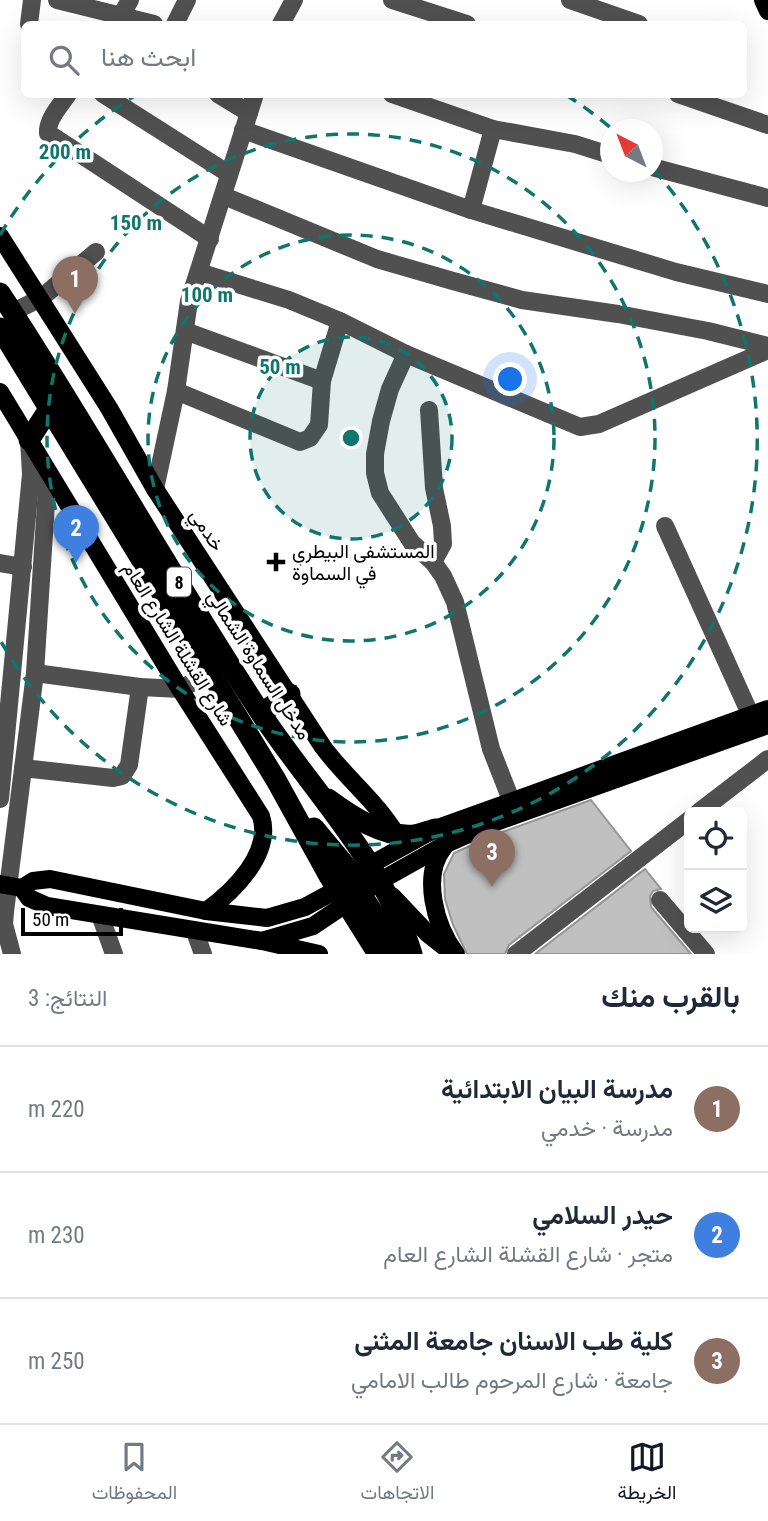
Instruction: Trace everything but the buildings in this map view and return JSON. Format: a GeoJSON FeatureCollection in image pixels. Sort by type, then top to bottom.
{"type":"FeatureCollection","features":[{"type":"Feature","properties":{"kind":"highway","name":"مدخل السماوة الشمالي"},"geometry":{"type":"LineString","coordinates":[[0,293],[6,320],[49,409],[276,780],[358,885],[407,936],[412,954]]}},
{"type":"Feature","properties":{"kind":"highway","name":"مدخل السماوة الشمالي"},"geometry":{"type":"LineString","coordinates":[[6,320],[288,753],[358,885],[378,954]]}},
{"type":"Feature","properties":{"kind":"highway"},"geometry":{"type":"LineString","coordinates":[[29,440],[49,409]]}},
{"type":"Feature","properties":{"kind":"highway"},"geometry":{"type":"LineString","coordinates":[[261,713],[290,694]]}},
{"type":"Feature","properties":{"kind":"highway"},"geometry":{"type":"LineString","coordinates":[[288,753],[321,793],[366,823],[396,834],[441,836]]}},
{"type":"Feature","properties":{"kind":"highway"},"geometry":{"type":"LineString","coordinates":[[358,885],[400,954]]}},
{"type":"Feature","properties":{"kind":"main road"},"geometry":{"type":"LineString","coordinates":[[763,0],[768,11]]}},
{"type":"Feature","properties":{"kind":"main road","name":"خدمي"},"geometry":{"type":"LineString","coordinates":[[0,236],[109,408],[155,489],[336,764],[382,811],[396,834]]}},
{"type":"Feature","properties":{"kind":"main road","name":"شارع القشلة الشارع العام"},"geometry":{"type":"LineString","coordinates":[[0,392],[180,689],[261,816],[264,826],[261,846],[227,896],[206,911]]}},
{"type":"Feature","properties":{"kind":"main road"},"geometry":{"type":"LineString","coordinates":[[10,886],[51,879],[206,911],[267,918],[305,907],[358,885],[441,836],[511,800],[760,713]]}},
{"type":"Feature","properties":{"kind":"main road"},"geometry":{"type":"LineString","coordinates":[[441,836],[493,823],[768,725]]}},
{"type":"Feature","properties":{"kind":"main road"},"geometry":{"type":"LineString","coordinates":[[441,836],[432,887],[442,930],[454,954]]}},
{"type":"Feature","properties":{"kind":"main road"},"geometry":{"type":"LineString","coordinates":[[262,941],[313,926],[358,885]]}},
{"type":"Feature","properties":{"kind":"main road"},"geometry":{"type":"LineString","coordinates":[[358,885],[454,954]]}},
{"type":"Feature","properties":{"kind":"main road"},"geometry":{"type":"LineString","coordinates":[[10,886],[47,906],[262,941],[319,954]]}},
{"type":"Feature","properties":{"kind":"street"},"geometry":{"type":"LineString","coordinates":[[29,21],[32,0]]}},
{"type":"Feature","properties":{"kind":"street"},"geometry":{"type":"LineString","coordinates":[[57,0],[119,20],[130,0]]}},
{"type":"Feature","properties":{"kind":"street"},"geometry":{"type":"LineString","coordinates":[[176,21],[187,0]]}},
{"type":"Feature","properties":{"kind":"street"},"geometry":{"type":"LineString","coordinates":[[282,21],[293,0]]}},
{"type":"Feature","properties":{"kind":"street"},"geometry":{"type":"LineString","coordinates":[[392,0],[427,5],[461,21]]}},
{"type":"Feature","properties":{"kind":"street"},"geometry":{"type":"LineString","coordinates":[[570,0],[630,21]]}},
{"type":"Feature","properties":{"kind":"street"},"geometry":{"type":"LineString","coordinates":[[65,98],[47,127],[48,133],[210,239]]}},
{"type":"Feature","properties":{"kind":"street"},"geometry":{"type":"LineString","coordinates":[[109,98],[229,174]]}},
{"type":"Feature","properties":{"kind":"street"},"geometry":{"type":"LineString","coordinates":[[222,98],[246,121],[471,210],[676,272],[768,294]]}},
{"type":"Feature","properties":{"kind":"street"},"geometry":{"type":"LineString","coordinates":[[155,489],[176,391],[189,301],[253,98]]}},
{"type":"Feature","properties":{"kind":"street"},"geometry":{"type":"LineString","coordinates":[[404,98],[493,129],[575,144],[600,152]]}},
{"type":"Feature","properties":{"kind":"street"},"geometry":{"type":"LineString","coordinates":[[690,98],[768,125]]}},
{"type":"Feature","properties":{"kind":"street"},"geometry":{"type":"LineString","coordinates":[[471,210],[493,129]]}},
{"type":"Feature","properties":{"kind":"street"},"geometry":{"type":"LineString","coordinates":[[663,170],[768,198]]}},
{"type":"Feature","properties":{"kind":"street"},"geometry":{"type":"LineString","coordinates":[[224,196],[377,259],[453,281],[522,300],[708,331],[768,348]]}},
{"type":"Feature","properties":{"kind":"street"},"geometry":{"type":"LineString","coordinates":[[6,320],[41,298],[96,252]]}},
{"type":"Feature","properties":{"kind":"street"},"geometry":{"type":"LineString","coordinates":[[199,272],[289,300],[340,321],[406,355],[580,427],[598,424],[768,348]]}},
{"type":"Feature","properties":{"kind":"street"},"geometry":{"type":"LineString","coordinates":[[176,391],[300,442],[310,438],[319,425],[322,381],[340,321]]}},
{"type":"Feature","properties":{"kind":"street"},"geometry":{"type":"LineString","coordinates":[[185,331],[322,381]]}},
{"type":"Feature","properties":{"kind":"street"},"geometry":{"type":"LineString","coordinates":[[406,355],[390,389],[381,421],[374,453],[375,473],[380,494],[412,542],[443,576],[455,602],[491,749],[511,800]]}},
{"type":"Feature","properties":{"kind":"street"},"geometry":{"type":"LineString","coordinates":[[429,410],[434,488],[443,544],[433,562]]}},
{"type":"Feature","properties":{"kind":"street"},"geometry":{"type":"LineString","coordinates":[[0,799],[7,669],[23,567],[31,474],[29,440]]}},
{"type":"Feature","properties":{"kind":"street"},"geometry":{"type":"LineString","coordinates":[[8,951],[4,924],[35,673],[48,472]]}},
{"type":"Feature","properties":{"kind":"street"},"geometry":{"type":"LineString","coordinates":[[665,526],[760,713]]}},
{"type":"Feature","properties":{"kind":"street"},"geometry":{"type":"LineString","coordinates":[[0,563],[23,567]]}},
{"type":"Feature","properties":{"kind":"street"},"geometry":{"type":"LineString","coordinates":[[35,673],[140,687],[180,689],[211,673]]}},
{"type":"Feature","properties":{"kind":"street"},"geometry":{"type":"LineString","coordinates":[[23,768],[113,778],[122,776],[130,765],[140,687]]}},
{"type":"Feature","properties":{"kind":"street"},"geometry":{"type":"LineString","coordinates":[[706,807],[768,759]]}},
{"type":"Feature","properties":{"kind":"street"},"geometry":{"type":"LineString","coordinates":[[516,954],[684,824]]}},
{"type":"Feature","properties":{"kind":"street"},"geometry":{"type":"LineString","coordinates":[[660,900],[706,954]]}},
{"type":"Feature","properties":{"kind":"street"},"geometry":{"type":"LineString","coordinates":[[100,915],[114,954]]}},
{"type":"Feature","properties":{"kind":"street"},"geometry":{"type":"LineString","coordinates":[[195,932],[202,954]]}},
{"type":"Feature","properties":{"kind":"place","name":"مدرسة البيان الابتدائية"},"geometry":{"type":"Point","coordinates":[75,314]}},
{"type":"Feature","properties":{"kind":"place","name":"المستشفى البيطري في السماوة"},"geometry":{"type":"Point","coordinates":[276,562]}},
{"type":"Feature","properties":{"kind":"place","name":"حيدر السلامي"},"geometry":{"type":"Point","coordinates":[76,563]}},
{"type":"Feature","properties":{"kind":"place","name":"كلية طب الاسنان جامعة المثنى"},"geometry":{"type":"Point","coordinates":[492,887]}}]}
